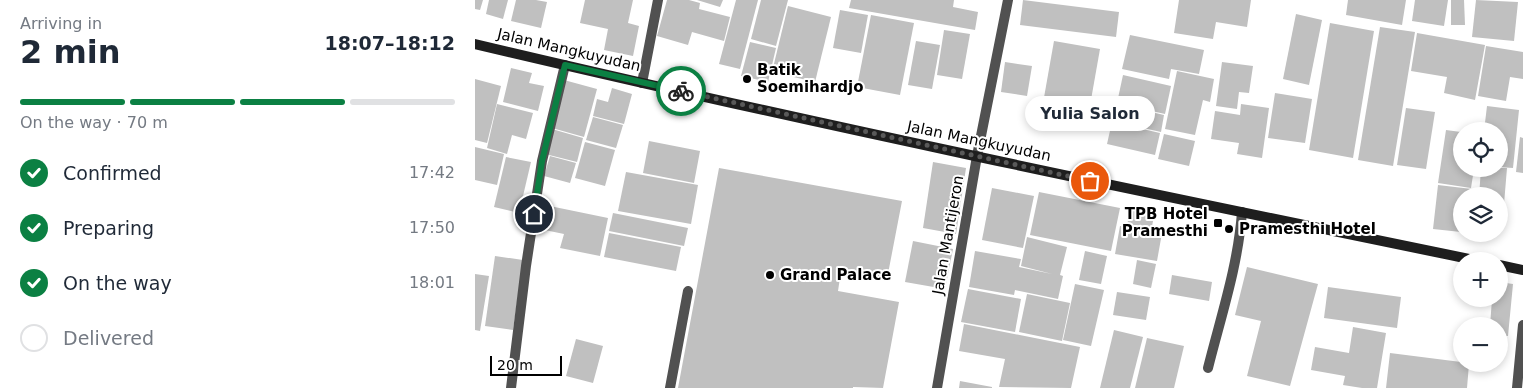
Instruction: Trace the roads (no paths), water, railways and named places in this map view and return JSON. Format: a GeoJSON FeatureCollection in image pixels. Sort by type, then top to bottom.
{"type":"FeatureCollection","features":[{"type":"Feature","properties":{"kind":"main road","name":"Jalan Mangkuyudan"},"geometry":{"type":"LineString","coordinates":[[475,44],[977,156],[1453,256]]}},
{"type":"Feature","properties":{"kind":"main road"},"geometry":{"type":"LineString","coordinates":[[1508,267],[1523,270]]}},
{"type":"Feature","properties":{"kind":"street"},"geometry":{"type":"LineString","coordinates":[[643,83],[658,0]]}},
{"type":"Feature","properties":{"kind":"street","name":"Jalan Mantijeron"},"geometry":{"type":"LineString","coordinates":[[937,388],[977,156],[1008,0]]}},
{"type":"Feature","properties":{"kind":"street"},"geometry":{"type":"LineString","coordinates":[[511,388],[526,266],[542,161],[565,65]]}},
{"type":"Feature","properties":{"kind":"street"},"geometry":{"type":"LineString","coordinates":[[1208,368],[1231,284],[1242,212]]}},
{"type":"Feature","properties":{"kind":"street"},"geometry":{"type":"LineString","coordinates":[[670,388],[688,291]]}},
{"type":"Feature","properties":{"kind":"street"},"geometry":{"type":"LineString","coordinates":[[1517,388],[1523,325]]}},
{"type":"Feature","properties":{"kind":"place","name":"Batik Soemihardjo"},"geometry":{"type":"Point","coordinates":[747,79]}},
{"type":"Feature","properties":{"kind":"place","name":"Yulia Salon"},"geometry":{"type":"Point","coordinates":[1090,181]}},
{"type":"Feature","properties":{"kind":"place","name":"TPB Hotel Pramesthi"},"geometry":{"type":"Point","coordinates":[1218,223]}},
{"type":"Feature","properties":{"kind":"place","name":"Pramesthi Hotel"},"geometry":{"type":"Point","coordinates":[1229,229]}},
{"type":"Feature","properties":{"kind":"place","name":"Grand Palace"},"geometry":{"type":"Point","coordinates":[770,275]}}]}
